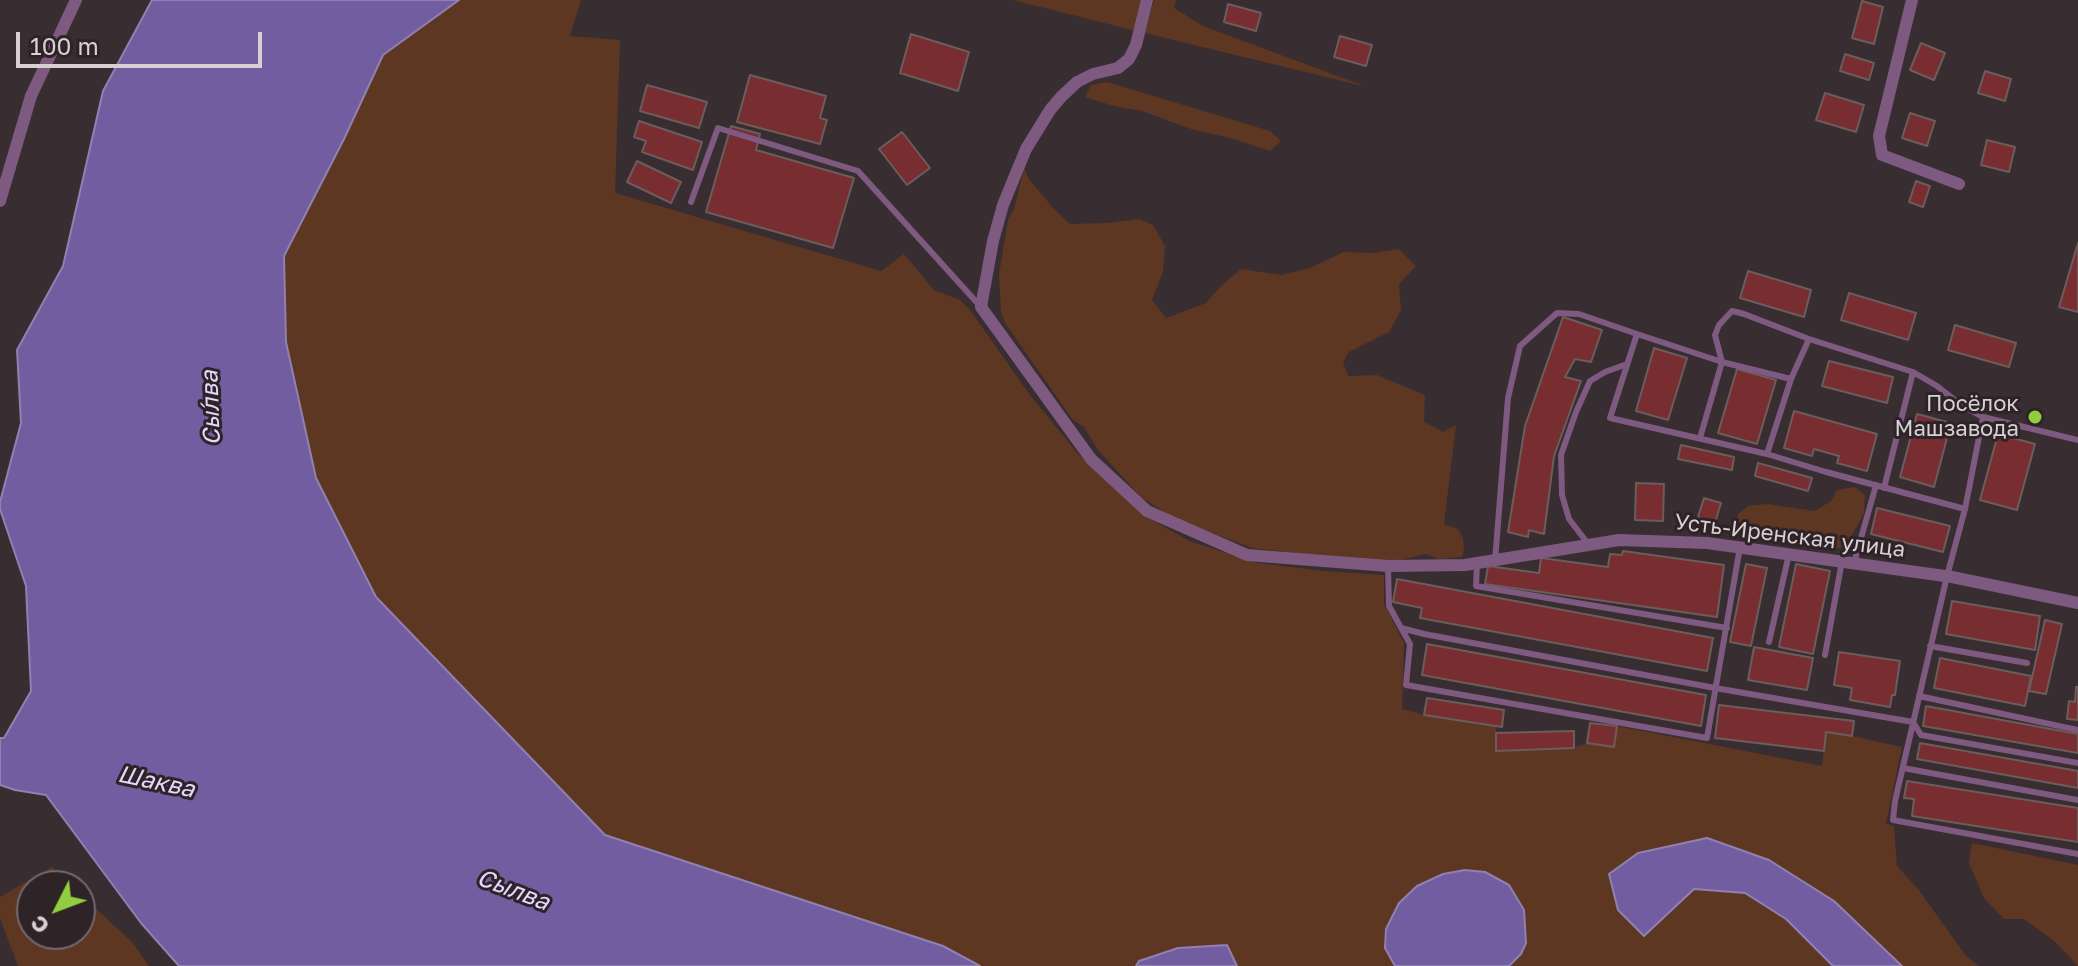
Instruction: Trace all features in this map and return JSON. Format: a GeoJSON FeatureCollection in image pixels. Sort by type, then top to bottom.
{"type":"FeatureCollection","features":[{"type":"Feature","properties":{"kind":"street"},"geometry":{"type":"LineString","coordinates":[[0,201],[31,96],[76,0]]}},
{"type":"Feature","properties":{"kind":"street"},"geometry":{"type":"LineString","coordinates":[[981,307],[1003,205],[1026,149],[1050,110],[1077,82],[1093,74],[1118,68],[1129,59],[1136,45],[1147,0]]}},
{"type":"Feature","properties":{"kind":"street"},"geometry":{"type":"LineString","coordinates":[[1912,0],[1879,136],[1882,155],[1959,184]]}},
{"type":"Feature","properties":{"kind":"street","name":"Усть-Иренская улица"},"geometry":{"type":"LineString","coordinates":[[981,307],[1091,459],[1147,511],[1247,555],[1388,566],[1465,565],[1619,540],[1707,543],[1947,576],[2078,603]]}},
{"type":"Feature","properties":{"kind":"lane"},"geometry":{"type":"LineString","coordinates":[[691,202],[718,128],[858,171],[981,307]]}},
{"type":"Feature","properties":{"kind":"lane"},"geometry":{"type":"LineString","coordinates":[[1700,438],[1722,362],[1715,335],[1719,325],[1732,311],[1913,372],[1983,417],[2078,440]]}},
{"type":"Feature","properties":{"kind":"lane"},"geometry":{"type":"LineString","coordinates":[[1495,561],[1508,398],[1520,346],[1557,313],[1579,314],[1722,362],[1791,379]]}},
{"type":"Feature","properties":{"kind":"lane"},"geometry":{"type":"LineString","coordinates":[[1637,334],[1610,418],[1767,454],[1965,509]]}},
{"type":"Feature","properties":{"kind":"lane"},"geometry":{"type":"LineString","coordinates":[[1767,454],[1791,379],[1809,339]]}},
{"type":"Feature","properties":{"kind":"lane"},"geometry":{"type":"LineString","coordinates":[[1589,545],[1569,519],[1562,495],[1561,455],[1590,381],[1627,364]]}},
{"type":"Feature","properties":{"kind":"lane"},"geometry":{"type":"LineString","coordinates":[[1884,488],[1913,372]]}},
{"type":"Feature","properties":{"kind":"lane"},"geometry":{"type":"LineString","coordinates":[[1983,417],[1965,509],[1930,646],[1893,820],[2078,854]]}},
{"type":"Feature","properties":{"kind":"lane"},"geometry":{"type":"LineString","coordinates":[[1825,655],[1848,562],[1876,485]]}},
{"type":"Feature","properties":{"kind":"lane"},"geometry":{"type":"LineString","coordinates":[[1388,566],[1389,606],[1410,644],[1406,685],[1707,738],[1740,547]]}},
{"type":"Feature","properties":{"kind":"lane"},"geometry":{"type":"LineString","coordinates":[[1769,642],[1789,554]]}},
{"type":"Feature","properties":{"kind":"lane"},"geometry":{"type":"LineString","coordinates":[[1477,563],[1476,586],[1727,628]]}},
{"type":"Feature","properties":{"kind":"lane"},"geometry":{"type":"LineString","coordinates":[[1401,628],[1913,722],[1921,735],[2078,763]]}},
{"type":"Feature","properties":{"kind":"lane"},"geometry":{"type":"LineString","coordinates":[[1930,646],[2027,663]]}},
{"type":"Feature","properties":{"kind":"lane"},"geometry":{"type":"LineString","coordinates":[[1919,696],[2078,730]]}},
{"type":"Feature","properties":{"kind":"lane"},"geometry":{"type":"LineString","coordinates":[[1903,768],[2078,800]]}},
{"type":"Feature","properties":{"kind":"shaded area"},"geometry":{"type":"Polygon","coordinates":[[[459,0],[581,0],[570,36],[620,40],[615,193],[881,271],[904,254],[934,290],[960,300],[970,310],[1030,395],[1078,454],[1140,513],[1189,541],[1258,563],[1384,575],[1384,604],[1404,643],[1402,709],[1496,726],[1497,751],[1574,748],[1587,743],[1614,747],[1617,726],[1822,766],[1826,732],[1902,747],[1886,824],[1894,826],[1897,866],[1918,889],[1966,956],[1979,966],[1902,966],[1834,901],[1769,860],[1707,838],[1664,919],[1694,889],[1746,893],[1786,919],[1833,966],[1509,966],[1521,954],[1395,966],[1237,966],[1227,945],[1139,961],[1136,966],[980,966],[943,946],[605,835],[376,597],[316,478],[286,342],[284,256],[383,55],[459,0]]]}},
{"type":"Feature","properties":{"kind":"shaded area"},"geometry":{"type":"Polygon","coordinates":[[[1013,0],[1143,0],[1136,31],[1013,0]]]}},
{"type":"Feature","properties":{"kind":"shaded area"},"geometry":{"type":"Polygon","coordinates":[[[1154,0],[1176,0],[1174,8],[1203,26],[1367,87],[1145,33],[1154,0]]]}},
{"type":"Feature","properties":{"kind":"shaded area"},"geometry":{"type":"Polygon","coordinates":[[[1107,82],[1270,131],[1281,141],[1270,151],[1191,129],[1142,111],[1085,97],[1091,85],[1107,82]]]}},
{"type":"Feature","properties":{"kind":"shaded area"},"geometry":{"type":"Polygon","coordinates":[[[1024,169],[1053,208],[1070,224],[1139,219],[1153,225],[1165,246],[1163,272],[1152,300],[1166,318],[1206,303],[1241,269],[1281,275],[1310,268],[1344,252],[1373,253],[1399,249],[1416,266],[1399,284],[1401,310],[1389,332],[1349,352],[1343,362],[1348,376],[1377,375],[1425,395],[1424,422],[1443,432],[1456,425],[1444,524],[1458,529],[1463,538],[1462,557],[1439,559],[1426,554],[1386,563],[1252,548],[1175,519],[1141,497],[1098,450],[1084,427],[1073,420],[1005,323],[1001,312],[999,275],[1008,220],[1014,209],[1024,169]]]}},
{"type":"Feature","properties":{"kind":"shaded area"},"geometry":{"type":"Polygon","coordinates":[[[1855,487],[1865,495],[1864,513],[1850,539],[1840,548],[1826,550],[1741,533],[1736,527],[1738,514],[1748,506],[1767,504],[1815,511],[1831,501],[1837,490],[1855,487]]]}},
{"type":"Feature","properties":{"kind":"shaded area"},"geometry":{"type":"Polygon","coordinates":[[[1972,843],[2078,865],[2078,966],[2053,940],[2024,919],[2004,919],[1984,898],[1969,863],[1972,843]]]}},
{"type":"Feature","properties":{"kind":"shaded area"},"geometry":{"type":"Polygon","coordinates":[[[16,888],[16,950],[96,950],[96,909],[132,942],[149,966],[18,966],[0,918],[0,897],[16,888]]]}},
{"type":"Feature","properties":{"kind":"water"},"geometry":{"type":"Polygon","coordinates":[[[152,0],[459,0],[383,55],[284,256],[286,342],[316,478],[376,597],[605,835],[943,946],[980,966],[179,966],[141,923],[46,795],[0,785],[0,738],[4,738],[31,691],[26,586],[0,509],[21,423],[17,350],[63,266],[103,91],[152,0]]]}},
{"type":"Feature","properties":{"kind":"water"},"geometry":{"type":"Polygon","coordinates":[[[1707,838],[1769,860],[1834,901],[1902,966],[1833,966],[1786,919],[1745,893],[1694,889],[1644,936],[1618,910],[1609,874],[1638,853],[1707,838]]]}},
{"type":"Feature","properties":{"kind":"water"},"geometry":{"type":"Polygon","coordinates":[[[1465,870],[1485,872],[1509,885],[1524,910],[1526,943],[1521,954],[1509,966],[1395,966],[1385,948],[1386,929],[1399,903],[1417,886],[1443,874],[1465,870]]]}},
{"type":"Feature","properties":{"kind":"water"},"geometry":{"type":"Polygon","coordinates":[[[1227,945],[1237,966],[1136,966],[1139,961],[1178,948],[1227,945]]]}},
{"type":"Feature","properties":{"kind":"building"},"geometry":{"type":"Polygon","coordinates":[[[1862,1],[1883,7],[1874,44],[1852,38],[1862,1]]]}},
{"type":"Feature","properties":{"kind":"building"},"geometry":{"type":"Polygon","coordinates":[[[1228,4],[1261,13],[1256,31],[1224,22],[1228,4]]]}},
{"type":"Feature","properties":{"kind":"building"},"geometry":{"type":"Polygon","coordinates":[[[911,34],[969,52],[958,91],[900,73],[911,34]]]}},
{"type":"Feature","properties":{"kind":"building"},"geometry":{"type":"Polygon","coordinates":[[[1340,36],[1372,45],[1366,66],[1334,57],[1340,36]]]}},
{"type":"Feature","properties":{"kind":"building"},"geometry":{"type":"Polygon","coordinates":[[[1921,43],[1945,53],[1934,80],[1910,70],[1921,43]]]}},
{"type":"Feature","properties":{"kind":"building"},"geometry":{"type":"Polygon","coordinates":[[[1845,54],[1874,63],[1869,80],[1840,71],[1845,54]]]}},
{"type":"Feature","properties":{"kind":"building"},"geometry":{"type":"Polygon","coordinates":[[[1985,71],[2011,79],[2005,101],[1978,93],[1985,71]]]}},
{"type":"Feature","properties":{"kind":"building"},"geometry":{"type":"Polygon","coordinates":[[[750,75],[826,96],[820,118],[827,120],[820,144],[737,122],[750,75]]]}},
{"type":"Feature","properties":{"kind":"building"},"geometry":{"type":"Polygon","coordinates":[[[647,85],[707,102],[699,128],[640,111],[647,85]]]}},
{"type":"Feature","properties":{"kind":"building"},"geometry":{"type":"Polygon","coordinates":[[[1825,93],[1864,105],[1856,132],[1816,120],[1825,93]]]}},
{"type":"Feature","properties":{"kind":"building"},"geometry":{"type":"Polygon","coordinates":[[[1910,113],[1935,121],[1927,146],[1902,138],[1910,113]]]}},
{"type":"Feature","properties":{"kind":"building"},"geometry":{"type":"Polygon","coordinates":[[[639,121],[702,142],[693,170],[642,152],[646,141],[634,137],[639,121]]]}},
{"type":"Feature","properties":{"kind":"building"},"geometry":{"type":"Polygon","coordinates":[[[731,126],[760,134],[756,150],[854,178],[833,248],[706,212],[731,126]]]}},
{"type":"Feature","properties":{"kind":"building"},"geometry":{"type":"Polygon","coordinates":[[[902,132],[930,168],[907,185],[879,149],[902,132]]]}},
{"type":"Feature","properties":{"kind":"building"},"geometry":{"type":"Polygon","coordinates":[[[1987,140],[2015,147],[2009,172],[1981,165],[1987,140]]]}},
{"type":"Feature","properties":{"kind":"building"},"geometry":{"type":"Polygon","coordinates":[[[637,161],[681,182],[671,203],[627,182],[637,161]]]}},
{"type":"Feature","properties":{"kind":"building"},"geometry":{"type":"Polygon","coordinates":[[[1916,181],[1930,186],[1923,207],[1909,202],[1916,181]]]}},
{"type":"Feature","properties":{"kind":"building"},"geometry":{"type":"Polygon","coordinates":[[[2078,243],[2078,312],[2059,307],[2078,243]]]}},
{"type":"Feature","properties":{"kind":"building"},"geometry":{"type":"Polygon","coordinates":[[[1748,271],[1811,290],[1804,317],[1740,298],[1748,271]]]}},
{"type":"Feature","properties":{"kind":"building"},"geometry":{"type":"Polygon","coordinates":[[[1849,293],[1916,313],[1908,340],[1841,320],[1849,293]]]}},
{"type":"Feature","properties":{"kind":"building"},"geometry":{"type":"Polygon","coordinates":[[[1563,317],[1602,330],[1591,362],[1575,359],[1565,377],[1581,381],[1554,456],[1544,534],[1529,530],[1528,537],[1508,532],[1525,426],[1563,317]]]}},
{"type":"Feature","properties":{"kind":"building"},"geometry":{"type":"Polygon","coordinates":[[[1955,325],[2016,343],[2009,367],[1948,350],[1955,325]]]}},
{"type":"Feature","properties":{"kind":"building"},"geometry":{"type":"Polygon","coordinates":[[[1654,348],[1687,358],[1668,420],[1636,411],[1654,348]]]}},
{"type":"Feature","properties":{"kind":"building"},"geometry":{"type":"Polygon","coordinates":[[[1829,361],[1893,377],[1887,403],[1822,386],[1829,361]]]}},
{"type":"Feature","properties":{"kind":"building"},"geometry":{"type":"Polygon","coordinates":[[[1737,369],[1776,380],[1757,444],[1718,433],[1737,369]]]}},
{"type":"Feature","properties":{"kind":"building"},"geometry":{"type":"Polygon","coordinates":[[[1794,411],[1877,434],[1867,471],[1837,463],[1839,456],[1814,449],[1812,456],[1784,448],[1794,411]]]}},
{"type":"Feature","properties":{"kind":"building"},"geometry":{"type":"Polygon","coordinates":[[[1917,414],[1951,423],[1934,487],[1900,477],[1917,414]]]}},
{"type":"Feature","properties":{"kind":"building"},"geometry":{"type":"Polygon","coordinates":[[[1998,434],[2035,444],[2017,510],[1980,500],[1998,434]]]}},
{"type":"Feature","properties":{"kind":"building"},"geometry":{"type":"Polygon","coordinates":[[[1681,445],[1734,457],[1732,470],[1678,459],[1681,445]]]}},
{"type":"Feature","properties":{"kind":"building"},"geometry":{"type":"Polygon","coordinates":[[[1758,463],[1812,478],[1808,491],[1755,476],[1758,463]]]}},
{"type":"Feature","properties":{"kind":"building"},"geometry":{"type":"Polygon","coordinates":[[[1636,483],[1664,484],[1663,521],[1635,520],[1636,483]]]}},
{"type":"Feature","properties":{"kind":"building"},"geometry":{"type":"Polygon","coordinates":[[[1704,498],[1721,503],[1715,523],[1698,517],[1704,498]]]}},
{"type":"Feature","properties":{"kind":"building"},"geometry":{"type":"Polygon","coordinates":[[[1877,508],[1950,526],[1943,552],[1871,534],[1877,508]]]}},
{"type":"Feature","properties":{"kind":"building"},"geometry":{"type":"Polygon","coordinates":[[[1623,551],[1724,565],[1717,617],[1485,584],[1488,566],[1539,573],[1541,558],[1608,567],[1610,554],[1622,555],[1623,551]]]}},
{"type":"Feature","properties":{"kind":"building"},"geometry":{"type":"Polygon","coordinates":[[[1746,564],[1767,568],[1751,646],[1730,642],[1746,564]]]}},
{"type":"Feature","properties":{"kind":"building"},"geometry":{"type":"Polygon","coordinates":[[[1796,564],[1830,571],[1813,654],[1779,647],[1796,564]]]}},
{"type":"Feature","properties":{"kind":"building"},"geometry":{"type":"Polygon","coordinates":[[[1397,579],[1713,638],[1707,671],[1420,618],[1422,608],[1393,602],[1397,579]]]}},
{"type":"Feature","properties":{"kind":"building"},"geometry":{"type":"Polygon","coordinates":[[[1952,601],[2040,616],[2035,650],[1946,634],[1952,601]]]}},
{"type":"Feature","properties":{"kind":"building"},"geometry":{"type":"Polygon","coordinates":[[[2045,620],[2062,624],[2046,694],[2029,691],[2045,620]]]}},
{"type":"Feature","properties":{"kind":"building"},"geometry":{"type":"Polygon","coordinates":[[[1427,644],[1706,695],[1701,726],[1422,675],[1427,644]]]}},
{"type":"Feature","properties":{"kind":"building"},"geometry":{"type":"Polygon","coordinates":[[[1754,647],[1813,658],[1807,690],[1748,680],[1754,647]]]}},
{"type":"Feature","properties":{"kind":"building"},"geometry":{"type":"Polygon","coordinates":[[[1839,652],[1900,661],[1890,707],[1850,700],[1852,688],[1834,685],[1839,652]]]}},
{"type":"Feature","properties":{"kind":"building"},"geometry":{"type":"Polygon","coordinates":[[[1940,658],[2031,676],[2025,706],[1934,688],[1940,658]]]}},
{"type":"Feature","properties":{"kind":"building"},"geometry":{"type":"Polygon","coordinates":[[[2076,687],[2078,720],[2067,719],[2069,701],[2075,702],[2076,687]]]}},
{"type":"Feature","properties":{"kind":"building"},"geometry":{"type":"Polygon","coordinates":[[[1427,698],[1504,710],[1502,727],[1424,715],[1427,698]]]}},
{"type":"Feature","properties":{"kind":"building"},"geometry":{"type":"Polygon","coordinates":[[[1719,705],[1854,721],[1852,736],[1826,732],[1824,751],[1715,738],[1719,705]]]}},
{"type":"Feature","properties":{"kind":"building"},"geometry":{"type":"Polygon","coordinates":[[[1926,706],[2078,734],[2078,753],[1923,726],[1926,706]]]}},
{"type":"Feature","properties":{"kind":"building"},"geometry":{"type":"Polygon","coordinates":[[[1590,723],[1617,726],[1614,747],[1587,743],[1590,723]]]}},
{"type":"Feature","properties":{"kind":"building"},"geometry":{"type":"Polygon","coordinates":[[[1574,731],[1574,748],[1496,751],[1496,733],[1574,731]]]}},
{"type":"Feature","properties":{"kind":"building"},"geometry":{"type":"Polygon","coordinates":[[[1920,743],[2078,771],[2078,788],[1917,759],[1920,743]]]}},
{"type":"Feature","properties":{"kind":"building"},"geometry":{"type":"Polygon","coordinates":[[[1907,781],[2078,808],[2078,842],[1912,816],[1914,799],[1904,798],[1907,781]]]}},
{"type":"Feature","properties":{"kind":"place","name":"Посёлок Машзавода"},"geometry":{"type":"Point","coordinates":[2035,417]}},
{"type":"Feature","properties":{"kind":"water label","name":"Сы́лва"},"geometry":{"type":"Point","coordinates":[211,408]}},
{"type":"Feature","properties":{"kind":"water label","name":"Шаква"},"geometry":{"type":"Point","coordinates":[156,782]}},
{"type":"Feature","properties":{"kind":"water label","name":"Сылва"},"geometry":{"type":"Point","coordinates":[513,890]}}]}
